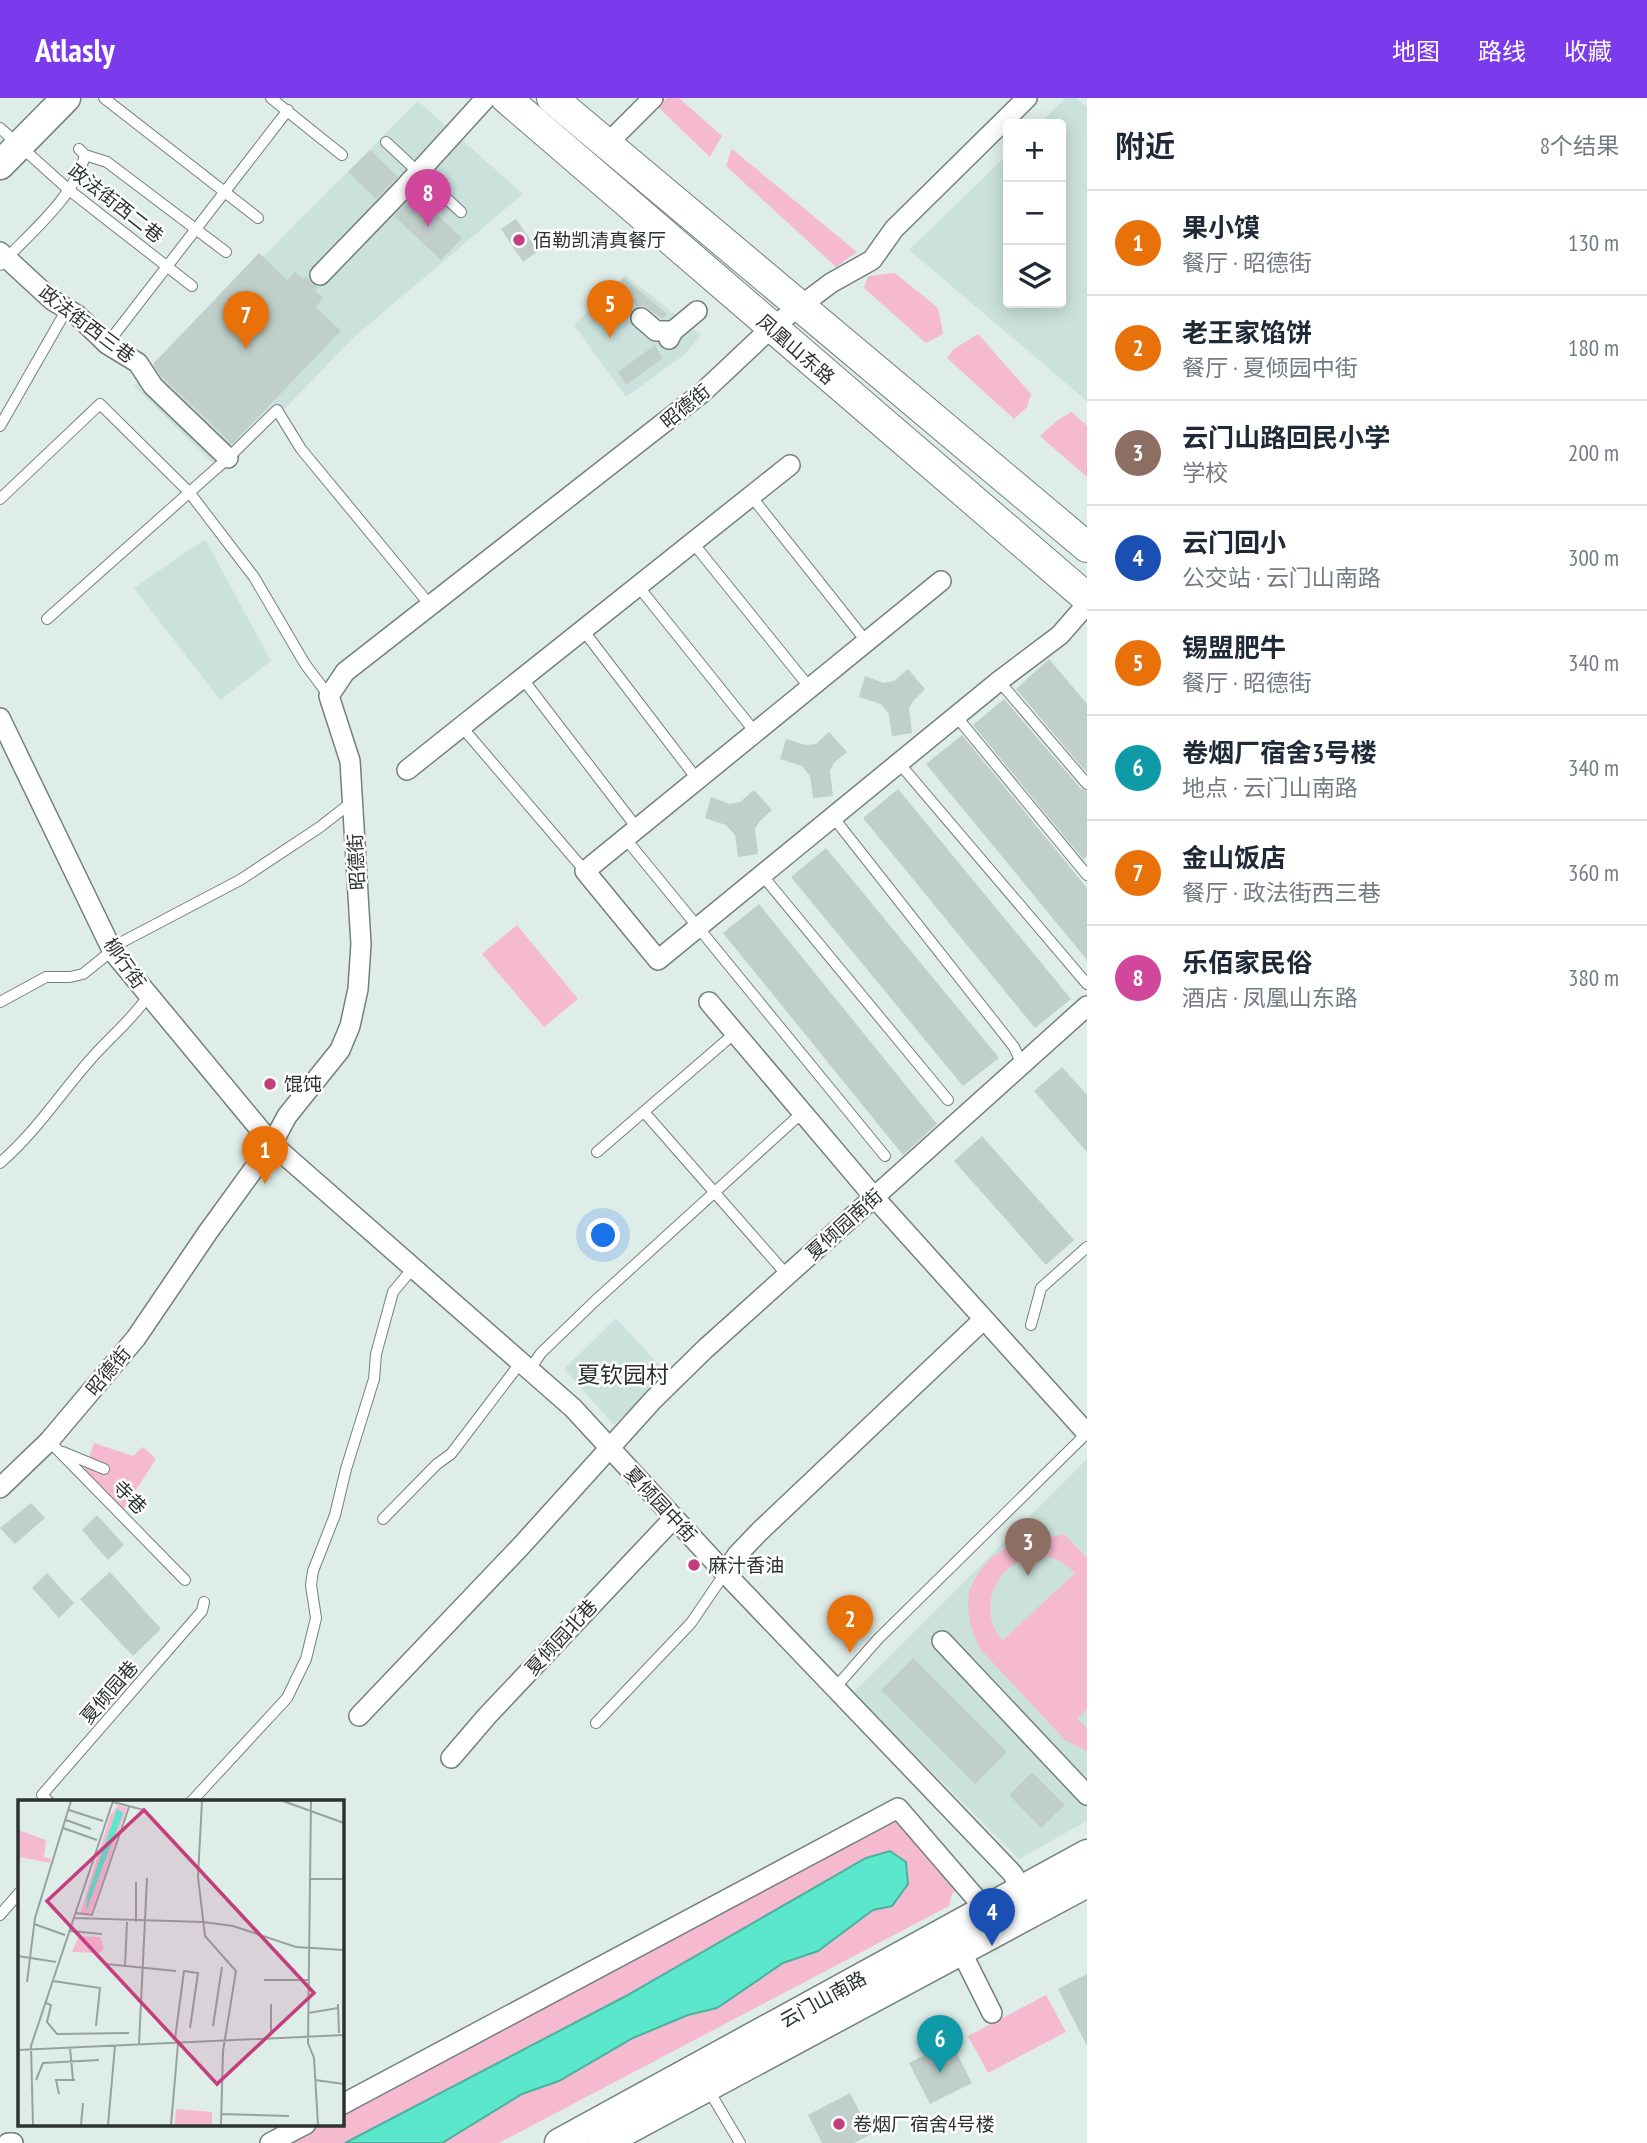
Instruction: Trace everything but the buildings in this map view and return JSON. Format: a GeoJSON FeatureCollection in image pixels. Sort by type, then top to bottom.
{"type":"FeatureCollection","features":[{"type":"Feature","properties":{"kind":"main road","name":"凤凰山东路"},"geometry":{"type":"LineString","coordinates":[[506,98],[1087,598]]}},
{"type":"Feature","properties":{"kind":"main road","name":"凤凰山东路"},"geometry":{"type":"LineString","coordinates":[[552,98],[1087,547]]}},
{"type":"Feature","properties":{"kind":"main road"},"geometry":{"type":"LineString","coordinates":[[6,146],[58,101]]}},
{"type":"Feature","properties":{"kind":"main road","name":"云门山南路"},"geometry":{"type":"LineString","coordinates":[[559,2143],[1087,1854]]}},
{"type":"Feature","properties":{"kind":"main road","name":"云门山南路"},"geometry":{"type":"LineString","coordinates":[[603,2143],[1087,1883]]}},
{"type":"Feature","properties":{"kind":"street"},"geometry":{"type":"LineString","coordinates":[[320,275],[419,173],[486,98]]}},
{"type":"Feature","properties":{"kind":"street"},"geometry":{"type":"LineString","coordinates":[[607,144],[653,98]]}},
{"type":"Feature","properties":{"kind":"street","name":"昭德街"},"geometry":{"type":"LineString","coordinates":[[0,1488],[54,1446],[136,1338],[272,1144],[287,1116],[340,1050],[350,1026],[358,989],[361,944],[350,761],[329,696],[345,671],[703,392],[771,328],[799,306],[831,283],[872,260],[894,229],[1027,98]]}},
{"type":"Feature","properties":{"kind":"street","name":"政法街西三巷"},"geometry":{"type":"LineString","coordinates":[[2,259],[107,344],[138,363],[153,386],[229,458]]}},
{"type":"Feature","properties":{"kind":"street"},"geometry":{"type":"LineString","coordinates":[[641,318],[656,331],[671,335],[696,311]]}},
{"type":"Feature","properties":{"kind":"street"},"geometry":{"type":"LineString","coordinates":[[407,770],[790,465]]}},
{"type":"Feature","properties":{"kind":"street"},"geometry":{"type":"LineString","coordinates":[[941,581],[584,871],[658,960],[999,681],[1060,635],[1087,604]]}},
{"type":"Feature","properties":{"kind":"street","name":"柳行街"},"geometry":{"type":"LineString","coordinates":[[0,718],[113,953],[272,1144]]}},
{"type":"Feature","properties":{"kind":"street"},"geometry":{"type":"LineString","coordinates":[[709,1002],[874,1197],[1084,1430]]}},
{"type":"Feature","properties":{"kind":"street","name":"夏倾园南街"},"geometry":{"type":"LineString","coordinates":[[359,1716],[522,1545],[653,1400],[1087,1006]]}},
{"type":"Feature","properties":{"kind":"street","name":"夏倾园中街"},"geometry":{"type":"LineString","coordinates":[[272,1144],[573,1408],[725,1573],[1012,1873],[1023,1890]]}},
{"type":"Feature","properties":{"kind":"street"},"geometry":{"type":"LineString","coordinates":[[725,1573],[737,1555],[760,1531],[983,1320]]}},
{"type":"Feature","properties":{"kind":"street","name":"夏倾园北巷"},"geometry":{"type":"LineString","coordinates":[[451,1758],[487,1716],[674,1517]]}},
{"type":"Feature","properties":{"kind":"street"},"geometry":{"type":"LineString","coordinates":[[942,1641],[1087,1796]]}},
{"type":"Feature","properties":{"kind":"street"},"geometry":{"type":"LineString","coordinates":[[343,2104],[898,1808],[986,1910]]}},
{"type":"Feature","properties":{"kind":"street"},"geometry":{"type":"LineString","coordinates":[[961,1951],[992,2013]]}},
{"type":"Feature","properties":{"kind":"street"},"geometry":{"type":"LineString","coordinates":[[270,2143],[302,2126]]}},
{"type":"Feature","properties":{"kind":"lane"},"geometry":{"type":"LineString","coordinates":[[104,98],[258,218]]}},
{"type":"Feature","properties":{"kind":"lane"},"geometry":{"type":"LineString","coordinates":[[271,98],[342,155]]}},
{"type":"Feature","properties":{"kind":"lane"},"geometry":{"type":"LineString","coordinates":[[107,344],[288,110]]}},
{"type":"Feature","properties":{"kind":"lane"},"geometry":{"type":"LineString","coordinates":[[386,142],[461,212]]}},
{"type":"Feature","properties":{"kind":"lane","name":"政法街西二巷"},"geometry":{"type":"LineString","coordinates":[[6,146],[69,190],[192,286]]}},
{"type":"Feature","properties":{"kind":"lane"},"geometry":{"type":"LineString","coordinates":[[2,259],[69,190],[81,171],[82,152],[107,162],[226,252]]}},
{"type":"Feature","properties":{"kind":"lane"},"geometry":{"type":"LineString","coordinates":[[0,426],[67,309]]}},
{"type":"Feature","properties":{"kind":"lane"},"geometry":{"type":"LineString","coordinates":[[0,499],[100,404],[189,492],[254,577],[305,664],[329,696]]}},
{"type":"Feature","properties":{"kind":"lane"},"geometry":{"type":"LineString","coordinates":[[47,619],[229,458],[277,410],[301,449],[430,605]]}},
{"type":"Feature","properties":{"kind":"lane"},"geometry":{"type":"LineString","coordinates":[[751,496],[866,642]]}},
{"type":"Feature","properties":{"kind":"lane"},"geometry":{"type":"LineString","coordinates":[[693,542],[810,688]]}},
{"type":"Feature","properties":{"kind":"lane"},"geometry":{"type":"LineString","coordinates":[[638,586],[755,732]]}},
{"type":"Feature","properties":{"kind":"lane"},"geometry":{"type":"LineString","coordinates":[[583,630],[697,779]]}},
{"type":"Feature","properties":{"kind":"lane"},"geometry":{"type":"LineString","coordinates":[[522,678],[698,927],[885,1156]]}},
{"type":"Feature","properties":{"kind":"lane"},"geometry":{"type":"LineString","coordinates":[[999,681],[1087,785]]}},
{"type":"Feature","properties":{"kind":"lane"},"geometry":{"type":"LineString","coordinates":[[957,716],[1087,875]]}},
{"type":"Feature","properties":{"kind":"lane"},"geometry":{"type":"LineString","coordinates":[[461,726],[584,871]]}},
{"type":"Feature","properties":{"kind":"lane"},"geometry":{"type":"LineString","coordinates":[[899,763],[1087,984]]}},
{"type":"Feature","properties":{"kind":"lane"},"geometry":{"type":"LineString","coordinates":[[0,1002],[46,977],[83,974],[113,953],[124,941],[240,880],[320,827],[352,802]]}},
{"type":"Feature","properties":{"kind":"lane"},"geometry":{"type":"LineString","coordinates":[[833,817],[1014,1046],[1019,1058]]}},
{"type":"Feature","properties":{"kind":"lane"},"geometry":{"type":"LineString","coordinates":[[762,875],[948,1100]]}},
{"type":"Feature","properties":{"kind":"lane"},"geometry":{"type":"LineString","coordinates":[[0,1163],[36,1126],[91,1058],[136,1014],[148,996]]}},
{"type":"Feature","properties":{"kind":"lane"},"geometry":{"type":"LineString","coordinates":[[597,1152],[735,1033]]}},
{"type":"Feature","properties":{"kind":"lane"},"geometry":{"type":"LineString","coordinates":[[644,1112],[788,1275]]}},
{"type":"Feature","properties":{"kind":"lane"},"geometry":{"type":"LineString","coordinates":[[383,1520],[437,1464],[451,1454],[526,1366],[794,1120],[804,1114]]}},
{"type":"Feature","properties":{"kind":"lane"},"geometry":{"type":"LineString","coordinates":[[1031,1325],[1041,1288],[1087,1247]]}},
{"type":"Feature","properties":{"kind":"lane"},"geometry":{"type":"LineString","coordinates":[[193,1800],[287,1698],[306,1659],[316,1618],[311,1585],[313,1571],[335,1515],[346,1469],[374,1379],[376,1354],[393,1292],[413,1268]]}},
{"type":"Feature","properties":{"kind":"lane"},"geometry":{"type":"LineString","coordinates":[[835,1688],[878,1639],[1083,1437],[1084,1430]]}},
{"type":"Feature","properties":{"kind":"lane"},"geometry":{"type":"LineString","coordinates":[[54,1446],[104,1469]]}},
{"type":"Feature","properties":{"kind":"lane","name":"寺巷"},"geometry":{"type":"LineString","coordinates":[[54,1446],[185,1580]]}},
{"type":"Feature","properties":{"kind":"lane"},"geometry":{"type":"LineString","coordinates":[[596,1723],[691,1623],[725,1573]]}},
{"type":"Feature","properties":{"kind":"lane","name":"夏倾园巷"},"geometry":{"type":"LineString","coordinates":[[47,1800],[42,1795],[202,1611],[204,1602]]}},
{"type":"Feature","properties":{"kind":"lane"},"geometry":{"type":"LineString","coordinates":[[0,1915],[18,1894]]}},
{"type":"Feature","properties":{"kind":"lane"},"geometry":{"type":"LineString","coordinates":[[706,2087],[740,2143]]}},
{"type":"Feature","properties":{"kind":"shaded area"},"geometry":{"type":"Polygon","coordinates":[[[667,98],[679,98],[722,136],[710,157],[658,107],[667,98]]]}},
{"type":"Feature","properties":{"kind":"shaded area"},"geometry":{"type":"Polygon","coordinates":[[[1066,98],[1076,98],[1087,107],[1087,401],[909,250],[1003,159],[1003,308],[1066,308],[1066,119],[1044,119],[1066,98]]]}},
{"type":"Feature","properties":{"kind":"shaded area"},"geometry":{"type":"Polygon","coordinates":[[[418,101],[523,194],[353,338],[223,473],[134,386],[418,101]]]}},
{"type":"Feature","properties":{"kind":"shaded area"},"geometry":{"type":"Polygon","coordinates":[[[732,148],[857,252],[836,267],[726,166],[732,148]]]}},
{"type":"Feature","properties":{"kind":"shaded area"},"geometry":{"type":"Polygon","coordinates":[[[895,273],[938,308],[943,334],[926,343],[864,288],[868,276],[895,273]]]}},
{"type":"Feature","properties":{"kind":"shaded area"},"geometry":{"type":"Polygon","coordinates":[[[625,275],[701,335],[684,355],[626,397],[574,325],[625,275]]]}},
{"type":"Feature","properties":{"kind":"shaded area"},"geometry":{"type":"Polygon","coordinates":[[[978,334],[1031,394],[1027,407],[1014,419],[947,358],[954,349],[978,334]]]}},
{"type":"Feature","properties":{"kind":"shaded area"},"geometry":{"type":"Polygon","coordinates":[[[1072,412],[1087,426],[1087,477],[1040,436],[1059,419],[1072,412]]]}},
{"type":"Feature","properties":{"kind":"shaded area"},"geometry":{"type":"Polygon","coordinates":[[[205,539],[271,661],[220,700],[134,588],[205,539]]]}},
{"type":"Feature","properties":{"kind":"shaded area"},"geometry":{"type":"Polygon","coordinates":[[[517,925],[578,999],[544,1027],[482,954],[517,925]]]}},
{"type":"Feature","properties":{"kind":"shaded area"},"geometry":{"type":"Polygon","coordinates":[[[616,1318],[667,1374],[614,1425],[564,1369],[616,1318]]]}},
{"type":"Feature","properties":{"kind":"shaded area"},"geometry":{"type":"Polygon","coordinates":[[[94,1443],[133,1456],[143,1447],[156,1459],[122,1511],[84,1471],[94,1443]]]}},
{"type":"Feature","properties":{"kind":"shaded area"},"geometry":{"type":"Polygon","coordinates":[[[1087,1459],[1087,1821],[1019,1859],[853,1693],[1087,1459]]]}},
{"type":"Feature","properties":{"kind":"shaded area"},"geometry":{"type":"Polygon","coordinates":[[[1064,1534],[1087,1558],[1087,1709],[1077,1719],[1087,1728],[1087,1751],[1065,1740],[980,1649],[971,1627],[969,1591],[978,1573],[991,1558],[1008,1546],[1064,1534]],[[1047,1556],[1026,1559],[1015,1564],[999,1579],[994,1589],[990,1611],[996,1631],[1003,1640],[1075,1573],[1062,1562],[1047,1556]]]}},
{"type":"Feature","properties":{"kind":"shaded area"},"geometry":{"type":"Polygon","coordinates":[[[898,1819],[961,1884],[952,1894],[949,1906],[499,2143],[287,2143],[319,2126],[343,2126],[343,2113],[898,1819]]]}},
{"type":"Feature","properties":{"kind":"shaded area"},"geometry":{"type":"Polygon","coordinates":[[[890,1851],[906,1862],[908,1884],[892,1906],[873,1910],[818,1951],[783,1963],[717,2008],[688,2015],[633,2038],[559,2081],[522,2094],[442,2143],[345,2143],[624,1997],[866,1858],[890,1851]]]}},
{"type":"Feature","properties":{"kind":"shaded area"},"geometry":{"type":"Polygon","coordinates":[[[1046,1995],[1066,2032],[988,2073],[968,2036],[1046,1995]]]}},
{"type":"Feature","properties":{"kind":"place","name":"乐佰家民俗"},"geometry":{"type":"Point","coordinates":[428,227]}},
{"type":"Feature","properties":{"kind":"place","name":"佰勒凯清真餐厅"},"geometry":{"type":"Point","coordinates":[519,240]}},
{"type":"Feature","properties":{"kind":"place","name":"锡盟肥牛"},"geometry":{"type":"Point","coordinates":[610,338]}},
{"type":"Feature","properties":{"kind":"place","name":"金山饭店"},"geometry":{"type":"Point","coordinates":[246,349]}},
{"type":"Feature","properties":{"kind":"place","name":"馄饨"},"geometry":{"type":"Point","coordinates":[270,1084]}},
{"type":"Feature","properties":{"kind":"place","name":"果小馍"},"geometry":{"type":"Point","coordinates":[265,1184]}},
{"type":"Feature","properties":{"kind":"place","name":"麻汁香油"},"geometry":{"type":"Point","coordinates":[694,1565]}},
{"type":"Feature","properties":{"kind":"place","name":"云门山路回民小学"},"geometry":{"type":"Point","coordinates":[1028,1576]}},
{"type":"Feature","properties":{"kind":"place","name":"老王家馅饼"},"geometry":{"type":"Point","coordinates":[850,1653]}},
{"type":"Feature","properties":{"kind":"place","name":"云门回小"},"geometry":{"type":"Point","coordinates":[992,1946]}},
{"type":"Feature","properties":{"kind":"place","name":"卷烟厂宿舍3号楼"},"geometry":{"type":"Point","coordinates":[940,2073]}},
{"type":"Feature","properties":{"kind":"place","name":"卷烟厂宿舍4号楼"},"geometry":{"type":"Point","coordinates":[839,2124]}},
{"type":"Feature","properties":{"kind":"district","name":"夏钦园村"},"geometry":{"type":"Point","coordinates":[623,1374]}}]}
